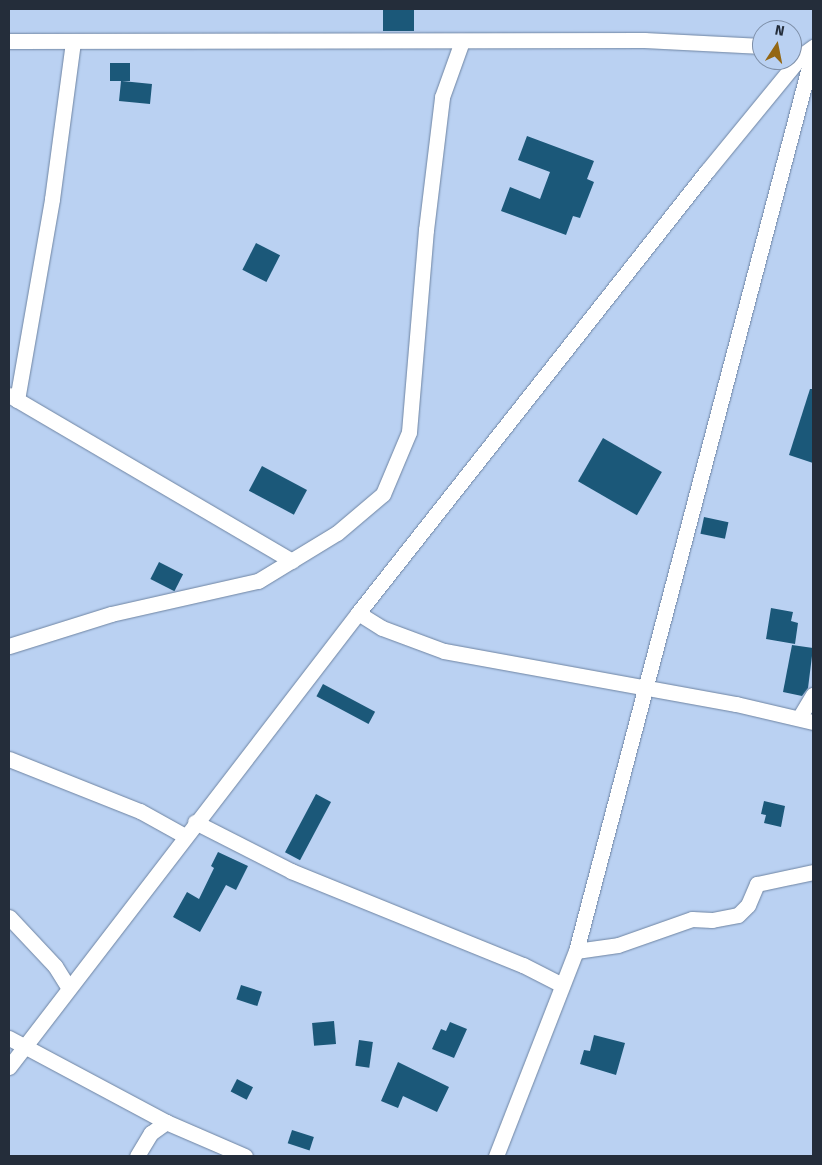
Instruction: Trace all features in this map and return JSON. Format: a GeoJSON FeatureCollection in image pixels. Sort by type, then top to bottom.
{"type":"FeatureCollection","features":[{"type":"Feature","properties":{"kind":"street"},"geometry":{"type":"LineString","coordinates":[[9,41],[644,40],[752,45]]}},
{"type":"Feature","properties":{"kind":"street"},"geometry":{"type":"LineString","coordinates":[[73,41],[52,199],[13,398],[292,561]]}},
{"type":"Feature","properties":{"kind":"street"},"geometry":{"type":"LineString","coordinates":[[9,646],[111,614],[258,581],[337,533],[383,494],[409,432],[426,230],[442,97],[462,41]]}},
{"type":"Feature","properties":{"kind":"street"},"geometry":{"type":"LineString","coordinates":[[9,1067],[195,822],[358,613],[805,51]]}},
{"type":"Feature","properties":{"kind":"street"},"geometry":{"type":"LineString","coordinates":[[496,1156],[576,951],[646,689],[805,51]]}},
{"type":"Feature","properties":{"kind":"street"},"geometry":{"type":"LineString","coordinates":[[358,613],[382,628],[444,650],[806,720],[813,694]]}},
{"type":"Feature","properties":{"kind":"street"},"geometry":{"type":"LineString","coordinates":[[9,759],[140,810],[185,836]]}},
{"type":"Feature","properties":{"kind":"street"},"geometry":{"type":"LineString","coordinates":[[195,822],[291,871],[523,965],[562,986]]}},
{"type":"Feature","properties":{"kind":"street"},"geometry":{"type":"LineString","coordinates":[[576,951],[618,945],[692,919],[733,916],[748,905],[757,884],[813,872]]}},
{"type":"Feature","properties":{"kind":"street"},"geometry":{"type":"LineString","coordinates":[[9,918],[55,966],[69,988]]}},
{"type":"Feature","properties":{"kind":"street"},"geometry":{"type":"LineString","coordinates":[[9,1038],[166,1122],[245,1156]]}},
{"type":"Feature","properties":{"kind":"street"},"geometry":{"type":"LineString","coordinates":[[148,1111],[151,1133]]}},
{"type":"Feature","properties":{"kind":"street"},"geometry":{"type":"LineString","coordinates":[[137,1156],[151,1133],[166,1122]]}},
{"type":"Feature","properties":{"kind":"building"},"geometry":{"type":"Polygon","coordinates":[[[383,9],[414,9],[414,31],[383,31],[383,9]]]}},
{"type":"Feature","properties":{"kind":"building"},"geometry":{"type":"Polygon","coordinates":[[[110,63],[130,63],[130,81],[122,81],[152,84],[150,104],[119,101],[121,81],[110,81],[110,63]]]}},
{"type":"Feature","properties":{"kind":"building"},"geometry":{"type":"Polygon","coordinates":[[[527,136],[594,161],[587,179],[594,182],[580,218],[573,216],[566,235],[501,211],[510,187],[540,199],[550,172],[518,160],[527,136]]]}},
{"type":"Feature","properties":{"kind":"building"},"geometry":{"type":"Polygon","coordinates":[[[256,243],[280,255],[266,282],[242,270],[256,243]]]}},
{"type":"Feature","properties":{"kind":"building"},"geometry":{"type":"Polygon","coordinates":[[[810,389],[813,389],[813,463],[789,455],[810,389]]]}},
{"type":"Feature","properties":{"kind":"building"},"geometry":{"type":"Polygon","coordinates":[[[603,438],[662,472],[637,515],[578,481],[603,438]]]}},
{"type":"Feature","properties":{"kind":"building"},"geometry":{"type":"Polygon","coordinates":[[[262,466],[307,490],[294,515],[249,491],[262,466]]]}},
{"type":"Feature","properties":{"kind":"building"},"geometry":{"type":"Polygon","coordinates":[[[704,517],[728,522],[725,539],[700,534],[704,517]]]}},
{"type":"Feature","properties":{"kind":"building"},"geometry":{"type":"Polygon","coordinates":[[[159,562],[183,574],[174,591],[150,579],[159,562]]]}},
{"type":"Feature","properties":{"kind":"building"},"geometry":{"type":"Polygon","coordinates":[[[771,608],[793,612],[791,621],[798,623],[795,644],[766,639],[771,608]]]}},
{"type":"Feature","properties":{"kind":"building"},"geometry":{"type":"Polygon","coordinates":[[[792,645],[813,648],[808,688],[802,696],[783,692],[792,645]]]}},
{"type":"Feature","properties":{"kind":"building"},"geometry":{"type":"Polygon","coordinates":[[[323,684],[375,712],[369,724],[316,696],[323,684]]]}},
{"type":"Feature","properties":{"kind":"building"},"geometry":{"type":"Polygon","coordinates":[[[316,794],[331,802],[300,860],[285,852],[316,794]]]}},
{"type":"Feature","properties":{"kind":"building"},"geometry":{"type":"Polygon","coordinates":[[[764,801],[785,806],[781,827],[764,823],[766,815],[761,814],[764,801]]]}},
{"type":"Feature","properties":{"kind":"building"},"geometry":{"type":"Polygon","coordinates":[[[218,852],[248,866],[236,890],[226,885],[200,932],[173,917],[187,892],[199,899],[214,868],[211,866],[218,852]]]}},
{"type":"Feature","properties":{"kind":"building"},"geometry":{"type":"Polygon","coordinates":[[[241,985],[262,992],[257,1006],[236,999],[241,985]]]}},
{"type":"Feature","properties":{"kind":"building"},"geometry":{"type":"Polygon","coordinates":[[[334,1021],[336,1044],[314,1046],[312,1023],[334,1021]]]}},
{"type":"Feature","properties":{"kind":"building"},"geometry":{"type":"Polygon","coordinates":[[[450,1022],[467,1029],[454,1058],[432,1049],[441,1029],[446,1031],[450,1022]]]}},
{"type":"Feature","properties":{"kind":"building"},"geometry":{"type":"Polygon","coordinates":[[[594,1035],[625,1043],[616,1075],[580,1064],[584,1050],[590,1051],[594,1035]]]}},
{"type":"Feature","properties":{"kind":"building"},"geometry":{"type":"Polygon","coordinates":[[[359,1040],[373,1042],[369,1068],[355,1066],[359,1040]]]}},
{"type":"Feature","properties":{"kind":"building"},"geometry":{"type":"Polygon","coordinates":[[[398,1062],[449,1087],[437,1112],[403,1096],[398,1108],[381,1101],[398,1062]]]}},
{"type":"Feature","properties":{"kind":"building"},"geometry":{"type":"Polygon","coordinates":[[[237,1079],[253,1087],[247,1100],[231,1091],[237,1079]]]}},
{"type":"Feature","properties":{"kind":"building"},"geometry":{"type":"Polygon","coordinates":[[[292,1130],[314,1137],[310,1150],[288,1143],[292,1130]]]}}]}
